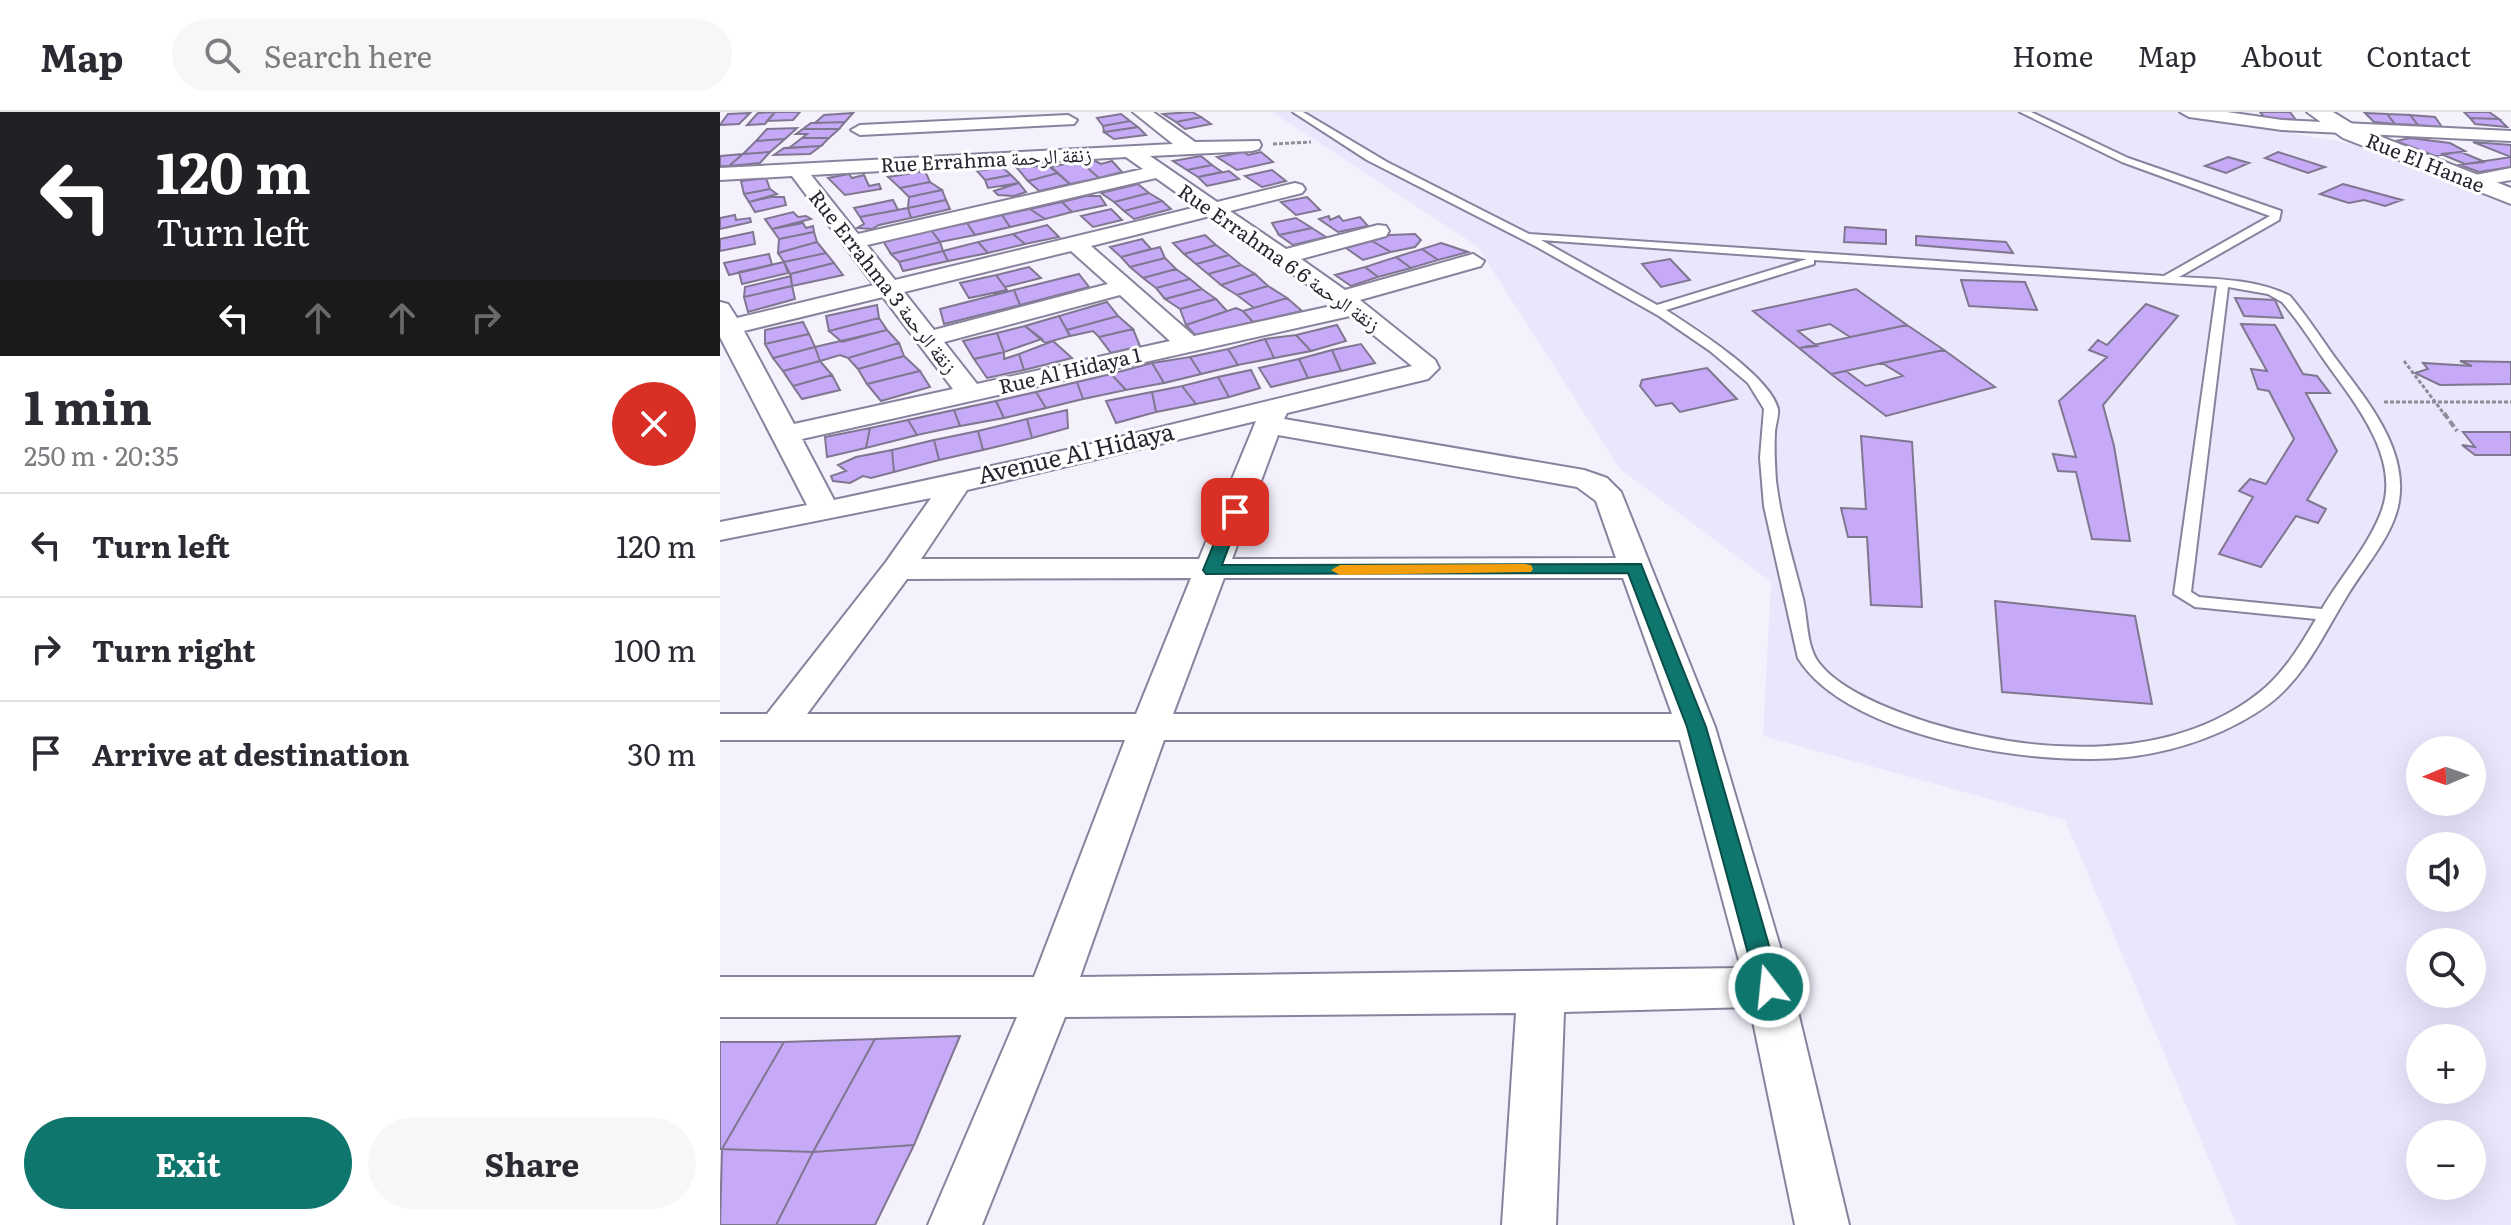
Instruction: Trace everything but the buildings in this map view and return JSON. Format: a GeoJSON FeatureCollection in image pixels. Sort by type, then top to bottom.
{"type":"FeatureCollection","features":[{"type":"Feature","properties":{"kind":"street"},"geometry":{"type":"LineString","coordinates":[[822,169],[876,112]]}},
{"type":"Feature","properties":{"kind":"street"},"geometry":{"type":"LineString","coordinates":[[1142,112],[1191,148]]}},
{"type":"Feature","properties":{"kind":"street","name":"Rue El Hanae"},"geometry":{"type":"LineString","coordinates":[[2318,112],[2339,128],[2511,197]]}},
{"type":"Feature","properties":{"kind":"street"},"geometry":{"type":"LineString","coordinates":[[2441,112],[2461,134]]}},
{"type":"Feature","properties":{"kind":"street"},"geometry":{"type":"LineString","coordinates":[[2195,113],[2269,124],[2511,136]]}},
{"type":"Feature","properties":{"kind":"street"},"geometry":{"type":"LineString","coordinates":[[850,140],[1074,126],[1106,154]]}},
{"type":"Feature","properties":{"kind":"street","name":"Rue Errahma زنقة الرحمة"},"geometry":{"type":"LineString","coordinates":[[720,174],[1252,145]]}},
{"type":"Feature","properties":{"kind":"street","name":"Rue Errahma 6 6 زنقة الرحمة"},"geometry":{"type":"LineString","coordinates":[[1131,152],[1348,303],[1426,365]]}},
{"type":"Feature","properties":{"kind":"street"},"geometry":{"type":"LineString","coordinates":[[944,162],[989,210]]}},
{"type":"Feature","properties":{"kind":"street","name":"Rue Errahma 3 زنقة الرحمة"},"geometry":{"type":"LineString","coordinates":[[797,170],[888,288],[931,338],[971,394]]}},
{"type":"Feature","properties":{"kind":"street"},"geometry":{"type":"LineString","coordinates":[[852,242],[1157,172]]}},
{"type":"Feature","properties":{"kind":"street"},"geometry":{"type":"LineString","coordinates":[[2472,181],[2511,174]]}},
{"type":"Feature","properties":{"kind":"street"},"geometry":{"type":"LineString","coordinates":[[825,511],[786,434],[726,332],[888,288],[1295,189]]}},
{"type":"Feature","properties":{"kind":"street"},"geometry":{"type":"LineString","coordinates":[[1283,257],[1378,231]]}},
{"type":"Feature","properties":{"kind":"street"},"geometry":{"type":"LineString","coordinates":[[1075,243],[1188,344]]}},
{"type":"Feature","properties":{"kind":"street","name":"Rue Al Hidaya 1"},"geometry":{"type":"LineString","coordinates":[[786,434],[1188,344],[1348,303],[1473,261]]}},
{"type":"Feature","properties":{"kind":"street"},"geometry":{"type":"LineString","coordinates":[[931,338],[1125,287]]}},
{"type":"Feature","properties":{"kind":"street","name":"Avenue Al Hidaya"},"geometry":{"type":"LineString","coordinates":[[722,533],[1272,416],[1419,373],[1426,365]]}},
{"type":"Feature","properties":{"kind":"street"},"geometry":{"type":"LineString","coordinates":[[955,1225],[1049,998],[1149,728],[1272,416],[1591,481],[1610,498],[1696,727],[1769,987],[1822,1225]]}},
{"type":"Feature","properties":{"kind":"street"},"geometry":{"type":"LineString","coordinates":[[777,727],[898,569],[958,481]]}},
{"type":"Feature","properties":{"kind":"street"},"geometry":{"type":"LineString","coordinates":[[898,569],[1635,568]]}},
{"type":"Feature","properties":{"kind":"street"},"geometry":{"type":"LineString","coordinates":[[720,727],[1696,727]]}},
{"type":"Feature","properties":{"kind":"street"},"geometry":{"type":"LineString","coordinates":[[720,997],[1541,994],[1769,987]]}},
{"type":"Feature","properties":{"kind":"street"},"geometry":{"type":"LineString","coordinates":[[1529,1225],[1541,994]]}},
{"type":"Feature","properties":{"kind":"lane"},"geometry":{"type":"LineString","coordinates":[[1297,112],[1380,163],[1530,236],[1656,309],[1734,361],[1769,399],[1767,475],[1778,542],[1806,657],[1824,679],[1881,714],[1950,736],[2060,751],[2102,753],[2163,745],[2227,719],[2264,698],[2292,668],[2327,615],[2392,502],[2389,460],[2360,402],[2286,299],[2271,291],[2223,283],[1740,253],[1530,236]]}},
{"type":"Feature","properties":{"kind":"lane"},"geometry":{"type":"LineString","coordinates":[[2024,112],[2125,160],[2277,213],[2275,218],[2167,279]]}},
{"type":"Feature","properties":{"kind":"lane"},"geometry":{"type":"LineString","coordinates":[[1740,253],[1761,277]]}},
{"type":"Feature","properties":{"kind":"lane"},"geometry":{"type":"LineString","coordinates":[[1656,309],[1820,258]]}},
{"type":"Feature","properties":{"kind":"lane"},"geometry":{"type":"LineString","coordinates":[[2223,283],[2182,594],[2195,602],[2327,615]]}},
{"type":"Feature","properties":{"kind":"path"},"geometry":{"type":"LineString","coordinates":[[1252,145],[1320,143]]}},
{"type":"Feature","properties":{"kind":"path"},"geometry":{"type":"LineString","coordinates":[[2404,361],[2457,431]]}},
{"type":"Feature","properties":{"kind":"path"},"geometry":{"type":"LineString","coordinates":[[2360,402],[2511,402]]}},
{"type":"Feature","properties":{"kind":"shaded area"},"geometry":{"type":"Polygon","coordinates":[[[1272,112],[2172,112],[2364,146],[2511,205],[2511,1225],[2237,1225],[2065,820],[1763,736],[1771,582],[1620,469],[1477,246],[1272,112]]]}},
{"type":"Feature","properties":{"kind":"slow traffic"},"geometry":{"type":"LineString","coordinates":[[1340,570],[1525,569]]}},
{"type":"Feature","properties":{"kind":"route"},"geometry":{"type":"LineString","coordinates":[[1235,512],[1212,570],[1635,568],[1696,727],[1769,987]]}}]}
